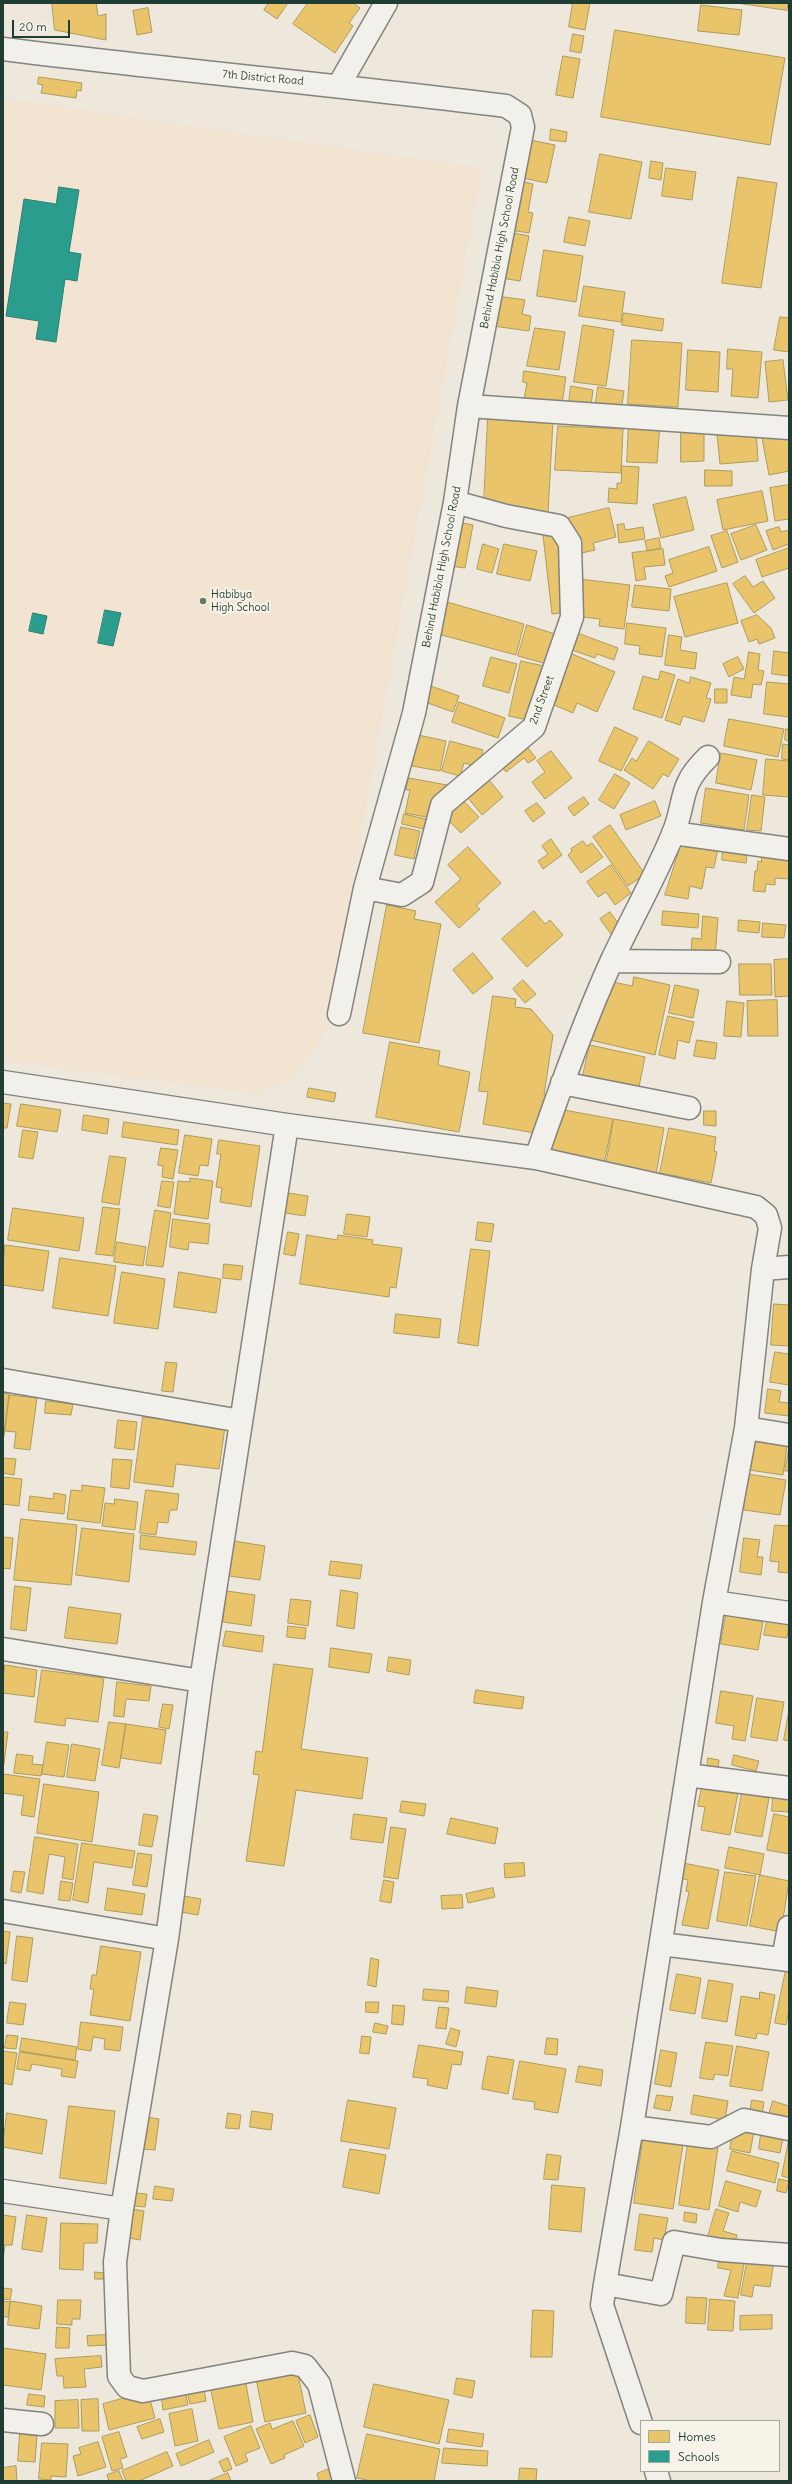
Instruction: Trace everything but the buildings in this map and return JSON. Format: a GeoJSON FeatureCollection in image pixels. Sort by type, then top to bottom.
{"type":"FeatureCollection","features":[{"type":"Feature","properties":{"kind":"street"},"geometry":{"type":"LineString","coordinates":[[339,85],[386,3]]}},
{"type":"Feature","properties":{"kind":"street","name":"7th District Road"},"geometry":{"type":"LineString","coordinates":[[3,49],[135,66],[339,85],[506,106],[520,115]]}},
{"type":"Feature","properties":{"kind":"street","name":"Behind Habibia High School Road"},"geometry":{"type":"LineString","coordinates":[[339,1014],[365,888],[414,713],[455,502],[469,406],[523,127],[520,115]]}},
{"type":"Feature","properties":{"kind":"street"},"geometry":{"type":"LineString","coordinates":[[469,406],[789,428]]}},
{"type":"Feature","properties":{"kind":"street","name":"2nd Street"},"geometry":{"type":"LineString","coordinates":[[365,888],[402,896],[422,882],[442,805],[534,727],[572,617],[570,543],[559,526],[506,516],[455,502]]}},
{"type":"Feature","properties":{"kind":"street"},"geometry":{"type":"LineString","coordinates":[[536,1158],[562,1083],[612,961],[673,833],[684,790],[693,771],[708,757]]}},
{"type":"Feature","properties":{"kind":"street"},"geometry":{"type":"LineString","coordinates":[[673,833],[789,849]]}},
{"type":"Feature","properties":{"kind":"street"},"geometry":{"type":"LineString","coordinates":[[612,961],[719,962]]}},
{"type":"Feature","properties":{"kind":"street"},"geometry":{"type":"LineString","coordinates":[[3,1082],[287,1125],[536,1158],[756,1207],[766,1215],[770,1228],[763,1269],[746,1428],[714,1602],[661,1944],[602,2305],[640,2421]]}},
{"type":"Feature","properties":{"kind":"street"},"geometry":{"type":"LineString","coordinates":[[562,1083],[689,1108]]}},
{"type":"Feature","properties":{"kind":"street"},"geometry":{"type":"LineString","coordinates":[[287,1125],[201,1681],[167,1938],[122,2209],[115,2262],[119,2376],[127,2387],[143,2391],[292,2362],[305,2366],[319,2384],[344,2481]]}},
{"type":"Feature","properties":{"kind":"street"},"geometry":{"type":"LineString","coordinates":[[763,1269],[789,1267]]}},
{"type":"Feature","properties":{"kind":"street"},"geometry":{"type":"LineString","coordinates":[[3,1380],[241,1421]]}},
{"type":"Feature","properties":{"kind":"street"},"geometry":{"type":"LineString","coordinates":[[746,1428],[789,1435]]}},
{"type":"Feature","properties":{"kind":"street"},"geometry":{"type":"LineString","coordinates":[[714,1602],[789,1613]]}},
{"type":"Feature","properties":{"kind":"street"},"geometry":{"type":"LineString","coordinates":[[3,1649],[201,1681]]}},
{"type":"Feature","properties":{"kind":"street"},"geometry":{"type":"LineString","coordinates":[[687,1775],[789,1788]]}},
{"type":"Feature","properties":{"kind":"street"},"geometry":{"type":"LineString","coordinates":[[3,1911],[167,1938]]}},
{"type":"Feature","properties":{"kind":"street"},"geometry":{"type":"LineString","coordinates":[[661,1944],[786,1959],[789,1927]]}},
{"type":"Feature","properties":{"kind":"street"},"geometry":{"type":"LineString","coordinates":[[632,2126],[711,2137],[744,2120],[789,2129]]}},
{"type":"Feature","properties":{"kind":"street"},"geometry":{"type":"LineString","coordinates":[[3,2191],[122,2209]]}},
{"type":"Feature","properties":{"kind":"street"},"geometry":{"type":"LineString","coordinates":[[605,2284],[661,2294],[674,2242],[721,2250],[789,2254]]}},
{"type":"Feature","properties":{"kind":"street"},"geometry":{"type":"LineString","coordinates":[[3,2420],[42,2424]]}},
{"type":"Feature","properties":{"kind":"shaded area","name":"Habibya High School"},"geometry":{"type":"Polygon","coordinates":[[[3,99],[482,169],[325,1034],[293,1077],[257,1093],[3,1060],[3,99]]]}},
{"type":"Feature","properties":{"kind":"place","name":"Habibya High School"},"geometry":{"type":"Point","coordinates":[203,601]}}]}
